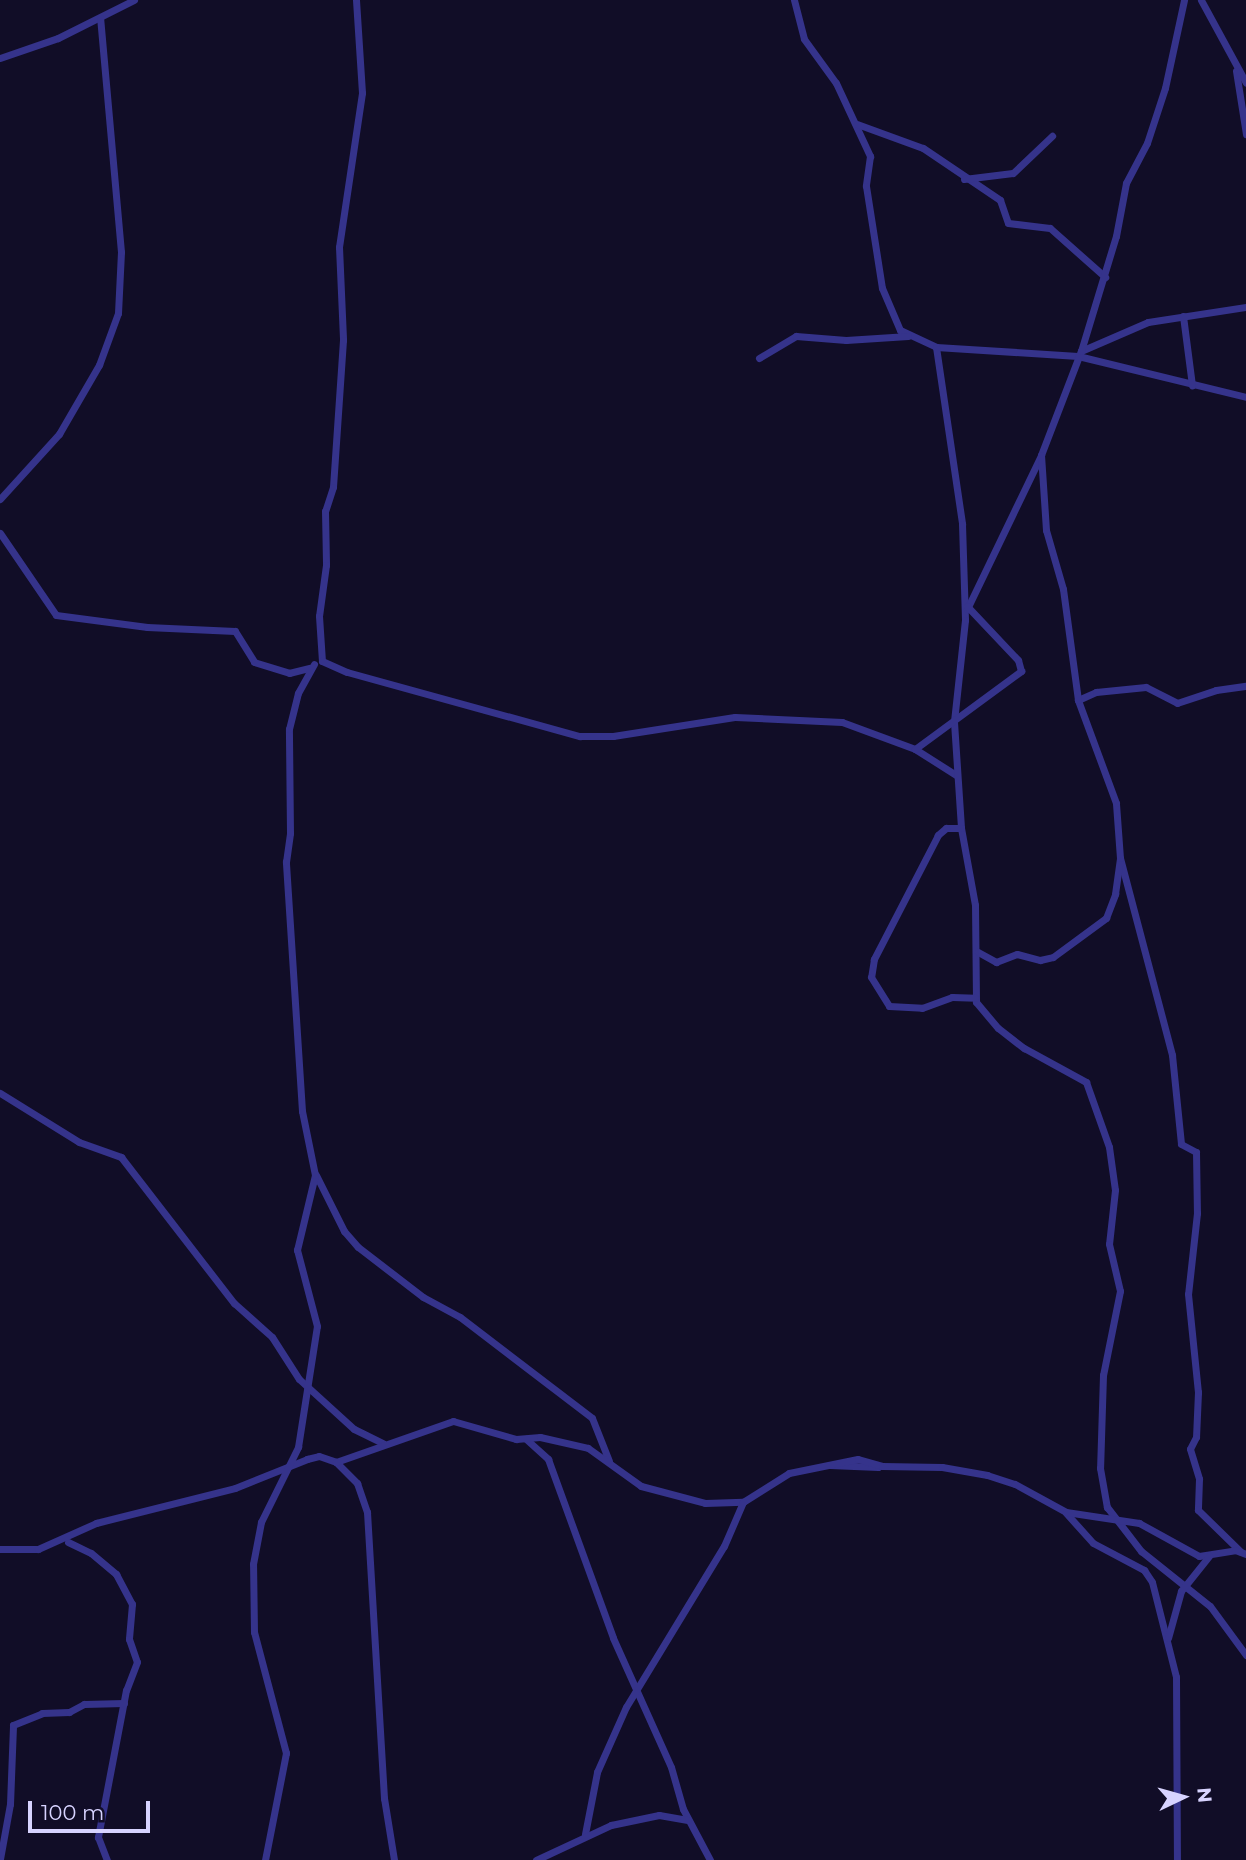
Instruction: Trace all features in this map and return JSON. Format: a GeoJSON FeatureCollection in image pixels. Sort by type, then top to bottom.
{"type":"FeatureCollection","features":[{"type":"Feature","properties":{"kind":"street"},"geometry":{"type":"LineString","coordinates":[[0,58],[100,18],[134,0]]}},
{"type":"Feature","properties":{"kind":"street"},"geometry":{"type":"LineString","coordinates":[[356,0],[362,93],[340,247],[343,340],[333,487],[326,511],[326,565],[319,616],[318,663],[302,684],[289,729],[290,833],[286,862],[302,1111],[316,1175],[344,1231],[358,1247],[423,1297],[460,1317],[592,1418],[609,1462]]}},
{"type":"Feature","properties":{"kind":"street"},"geometry":{"type":"LineString","coordinates":[[794,0],[804,39],[836,83],[870,156],[866,187],[882,288],[896,322],[908,336]]}},
{"type":"Feature","properties":{"kind":"street"},"geometry":{"type":"LineString","coordinates":[[1184,0],[1165,89],[1147,143],[1126,183],[1105,277],[1079,354],[1041,455],[967,606],[954,722],[961,828],[975,905],[978,952],[975,998],[980,1010],[998,1028],[1086,1082],[1109,1147],[1115,1191],[1109,1244],[1120,1291],[1103,1375],[1100,1468],[1103,1496],[1115,1520],[1141,1551],[1210,1606],[1246,1655]]}},
{"type":"Feature","properties":{"kind":"street"},"geometry":{"type":"LineString","coordinates":[[1201,0],[1236,71],[1246,83]]}},
{"type":"Feature","properties":{"kind":"street"},"geometry":{"type":"LineString","coordinates":[[0,499],[60,434],[99,365],[118,313],[121,251],[100,18]]}},
{"type":"Feature","properties":{"kind":"street"},"geometry":{"type":"LineString","coordinates":[[1236,71],[1246,134]]}},
{"type":"Feature","properties":{"kind":"street"},"geometry":{"type":"LineString","coordinates":[[857,124],[923,148],[963,179],[1000,200],[1009,223],[1056,232],[1105,277]]}},
{"type":"Feature","properties":{"kind":"street"},"geometry":{"type":"LineString","coordinates":[[963,179],[1013,173],[1052,136]]}},
{"type":"Feature","properties":{"kind":"street"},"geometry":{"type":"LineString","coordinates":[[1079,354],[1118,332],[1183,316],[1246,307]]}},
{"type":"Feature","properties":{"kind":"street"},"geometry":{"type":"LineString","coordinates":[[1183,316],[1192,385]]}},
{"type":"Feature","properties":{"kind":"street"},"geometry":{"type":"LineString","coordinates":[[758,358],[796,336],[908,336],[926,339],[936,347],[1079,354],[1246,397]]}},
{"type":"Feature","properties":{"kind":"street"},"geometry":{"type":"LineString","coordinates":[[936,347],[962,524],[965,621]]}},
{"type":"Feature","properties":{"kind":"street"},"geometry":{"type":"LineString","coordinates":[[1041,455],[1045,530],[1063,589],[1078,700],[1116,803],[1120,858],[1172,1055],[1181,1144],[1196,1152],[1196,1227],[1188,1294],[1198,1392],[1196,1437],[1190,1449],[1199,1479],[1198,1510],[1244,1554]]}},
{"type":"Feature","properties":{"kind":"street"},"geometry":{"type":"LineString","coordinates":[[0,533],[56,615],[147,627],[234,631],[254,662],[289,673],[318,663],[559,733],[612,736],[735,717],[842,722],[915,749],[956,775]]}},
{"type":"Feature","properties":{"kind":"street"},"geometry":{"type":"LineString","coordinates":[[915,749],[1021,671],[1018,660],[967,606]]}},
{"type":"Feature","properties":{"kind":"street"},"geometry":{"type":"LineString","coordinates":[[1078,700],[1090,693],[1146,687],[1177,703],[1205,692],[1246,686]]}},
{"type":"Feature","properties":{"kind":"street"},"geometry":{"type":"LineString","coordinates":[[961,828],[946,828],[937,835],[874,959],[871,977],[888,1006],[922,1008],[952,997],[975,998]]}},
{"type":"Feature","properties":{"kind":"street"},"geometry":{"type":"LineString","coordinates":[[978,952],[996,962],[1017,954],[1040,960],[1053,957],[1106,918],[1115,894],[1120,858]]}},
{"type":"Feature","properties":{"kind":"street"},"geometry":{"type":"LineString","coordinates":[[0,1093],[79,1142],[112,1152],[130,1165],[162,1215],[234,1303],[272,1337],[309,1390],[354,1429],[383,1443]]}},
{"type":"Feature","properties":{"kind":"street"},"geometry":{"type":"LineString","coordinates":[[265,1860],[286,1758],[257,1650],[253,1563],[261,1522],[290,1469],[309,1390],[317,1326],[298,1250],[316,1175]]}},
{"type":"Feature","properties":{"kind":"street"},"geometry":{"type":"LineString","coordinates":[[336,1462],[383,1443],[453,1421],[516,1439],[529,1439],[544,1451]]}},
{"type":"Feature","properties":{"kind":"street"},"geometry":{"type":"LineString","coordinates":[[516,1439],[540,1437],[588,1448],[630,1480],[664,1493],[705,1503],[743,1502],[789,1473],[849,1459],[882,1466],[942,1468],[987,1475],[1015,1484],[1066,1512],[1139,1523],[1192,1553],[1209,1556],[1235,1550],[1244,1554]]}},
{"type":"Feature","properties":{"kind":"street"},"geometry":{"type":"LineString","coordinates":[[540,1437],[688,1821],[710,1860]]}},
{"type":"Feature","properties":{"kind":"street"},"geometry":{"type":"LineString","coordinates":[[0,1549],[38,1549],[96,1523],[128,1518],[290,1469],[319,1456],[336,1462],[357,1483],[367,1512],[384,1798],[394,1860]]}},
{"type":"Feature","properties":{"kind":"street"},"geometry":{"type":"LineString","coordinates":[[585,1834],[597,1772],[636,1688],[724,1546],[743,1502]]}},
{"type":"Feature","properties":{"kind":"street"},"geometry":{"type":"LineString","coordinates":[[1066,1512],[1093,1543],[1148,1572],[1168,1638],[1176,1677],[1177,1860]]}},
{"type":"Feature","properties":{"kind":"street"},"geometry":{"type":"LineString","coordinates":[[68,1542],[91,1553],[116,1574],[129,1594],[130,1639],[138,1659],[124,1703],[100,1821],[98,1837],[107,1860]]}},
{"type":"Feature","properties":{"kind":"street"},"geometry":{"type":"LineString","coordinates":[[1168,1638],[1181,1591],[1188,1587],[1195,1569],[1209,1556]]}},
{"type":"Feature","properties":{"kind":"street"},"geometry":{"type":"LineString","coordinates":[[0,1859],[10,1804],[4,1787],[13,1760],[12,1730],[17,1721],[69,1712],[84,1704],[124,1703]]}},
{"type":"Feature","properties":{"kind":"street"},"geometry":{"type":"LineString","coordinates":[[536,1860],[585,1834],[659,1815],[688,1821]]}}]}
